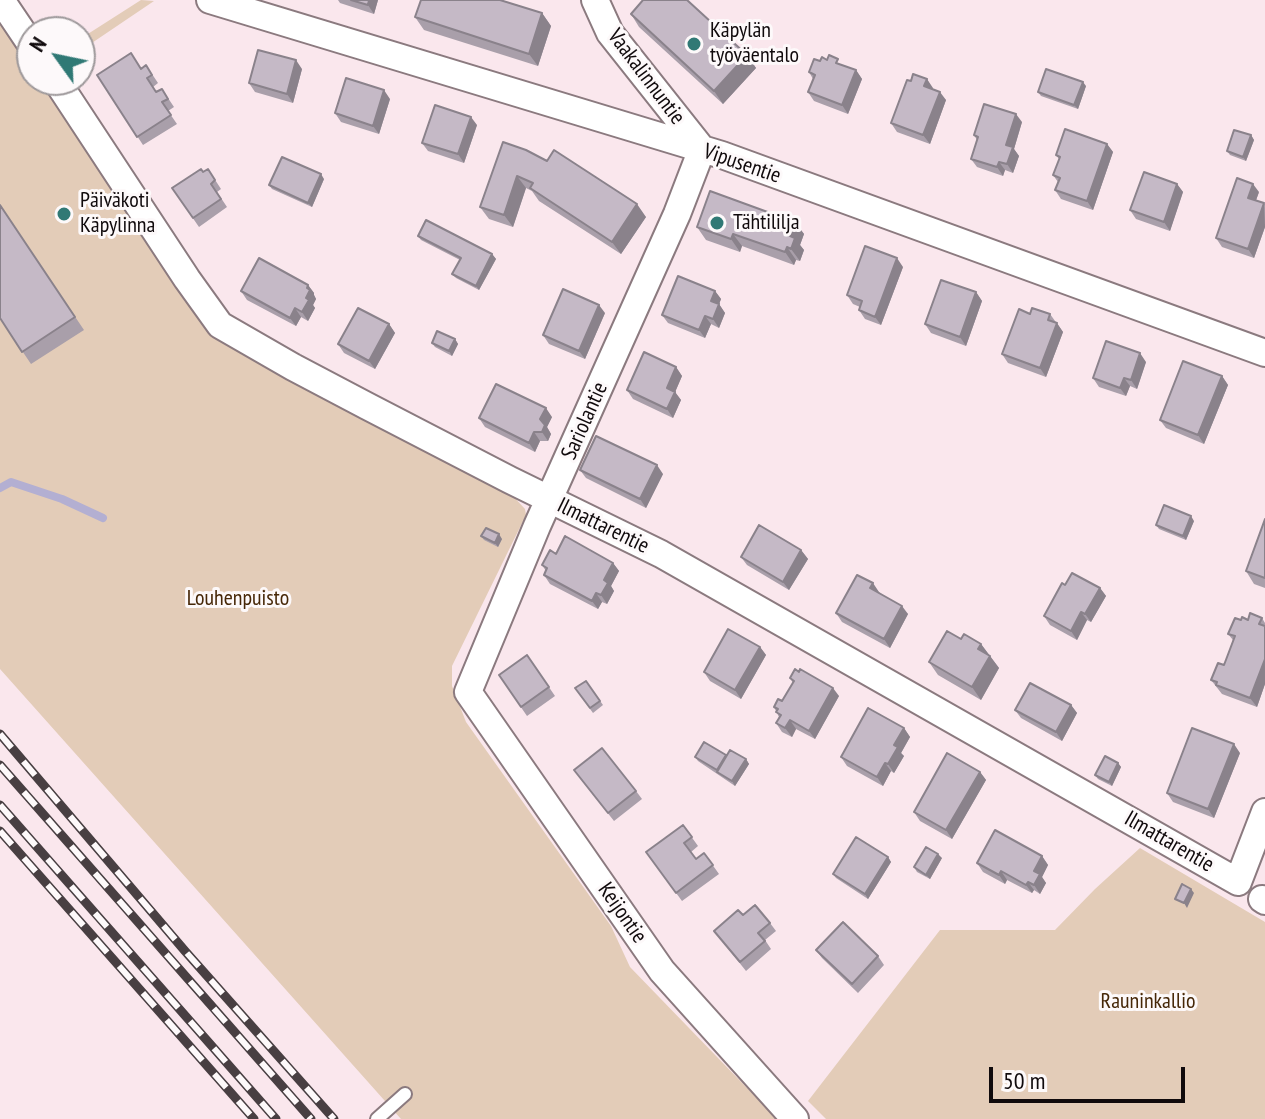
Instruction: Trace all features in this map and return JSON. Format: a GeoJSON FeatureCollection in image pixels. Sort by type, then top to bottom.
{"type":"FeatureCollection","features":[{"type":"Feature","properties":{"kind":"street","name":"Vipusentie"},"geometry":{"type":"LineString","coordinates":[[210,0],[702,149],[1265,353]]}},
{"type":"Feature","properties":{"kind":"street","name":"Vaakalinnuntie"},"geometry":{"type":"LineString","coordinates":[[595,0],[610,33],[702,149]]}},
{"type":"Feature","properties":{"kind":"street","name":"Ilmattarentie"},"geometry":{"type":"LineString","coordinates":[[67,96],[220,325],[318,380],[549,500],[661,554],[1238,882],[1265,812]]}},
{"type":"Feature","properties":{"kind":"street","name":"Sariolantie"},"geometry":{"type":"LineString","coordinates":[[468,692],[549,500],[677,214],[702,149]]}},
{"type":"Feature","properties":{"kind":"street","name":"Keijontie"},"geometry":{"type":"LineString","coordinates":[[468,692],[662,971],[795,1119]]}},
{"type":"Feature","properties":{"kind":"lane"},"geometry":{"type":"LineString","coordinates":[[377,1119],[405,1094]]}},
{"type":"Feature","properties":{"kind":"green space"},"geometry":{"type":"Polygon","coordinates":[[[141,0],[154,1],[96,40],[96,29],[141,0]]]}},
{"type":"Feature","properties":{"kind":"green space","name":"Louhenpuisto"},"geometry":{"type":"Polygon","coordinates":[[[0,19],[16,44],[16,96],[51,96],[180,292],[209,328],[512,495],[525,509],[526,515],[452,666],[452,686],[466,722],[611,926],[630,967],[777,1119],[401,1119],[0,669],[0,19]]]}},
{"type":"Feature","properties":{"kind":"green space","name":"Rauninkallio"},"geometry":{"type":"Polygon","coordinates":[[[1140,848],[1265,922],[1265,1119],[826,1119],[808,1101],[940,930],[1055,930],[1140,848]]]}},
{"type":"Feature","properties":{"kind":"building"},"geometry":{"type":"Polygon","coordinates":[[[351,0],[369,0],[368,5],[351,0]]]}},
{"type":"Feature","properties":{"kind":"building"},"geometry":{"type":"Polygon","coordinates":[[[421,0],[500,0],[542,13],[529,54],[415,17],[421,0]]]}},
{"type":"Feature","properties":{"kind":"building","name":"Käpylän työväentalo"},"geometry":{"type":"Polygon","coordinates":[[[643,0],[687,0],[747,55],[714,91],[631,14],[643,0]]]}},
{"type":"Feature","properties":{"kind":"building"},"geometry":{"type":"Polygon","coordinates":[[[258,50],[296,60],[287,94],[249,83],[258,50]]]}},
{"type":"Feature","properties":{"kind":"building"},"geometry":{"type":"Polygon","coordinates":[[[131,53],[141,69],[146,65],[152,75],[147,78],[156,92],[162,89],[168,99],[162,102],[171,115],[137,137],[97,75],[131,53]]]}},
{"type":"Feature","properties":{"kind":"building"},"geometry":{"type":"Polygon","coordinates":[[[829,55],[838,59],[836,63],[856,70],[842,105],[808,92],[815,75],[809,72],[814,59],[820,61],[822,57],[827,60],[829,55]]]}},
{"type":"Feature","properties":{"kind":"building"},"geometry":{"type":"Polygon","coordinates":[[[1046,69],[1083,82],[1074,105],[1038,92],[1046,69]]]}},
{"type":"Feature","properties":{"kind":"building"},"geometry":{"type":"Polygon","coordinates":[[[913,74],[927,79],[924,86],[940,92],[923,135],[891,123],[907,80],[911,81],[913,74]]]}},
{"type":"Feature","properties":{"kind":"building"},"geometry":{"type":"Polygon","coordinates":[[[346,78],[384,90],[373,126],[335,113],[346,78]]]}},
{"type":"Feature","properties":{"kind":"building"},"geometry":{"type":"Polygon","coordinates":[[[984,104],[1016,114],[1006,145],[1013,147],[1007,164],[999,162],[997,167],[971,159],[978,137],[974,135],[984,104]]]}},
{"type":"Feature","properties":{"kind":"building"},"geometry":{"type":"Polygon","coordinates":[[[435,105],[471,117],[458,154],[422,143],[435,105]]]}},
{"type":"Feature","properties":{"kind":"building"},"geometry":{"type":"Polygon","coordinates":[[[1065,129],[1107,144],[1087,201],[1055,190],[1060,178],[1053,175],[1060,157],[1056,155],[1065,129]]]}},
{"type":"Feature","properties":{"kind":"building"},"geometry":{"type":"Polygon","coordinates":[[[1234,130],[1251,135],[1243,157],[1227,151],[1234,130]]]}},
{"type":"Feature","properties":{"kind":"building"},"geometry":{"type":"Polygon","coordinates":[[[503,142],[547,161],[554,150],[637,204],[612,242],[530,188],[533,183],[517,176],[504,215],[480,207],[503,142]]]}},
{"type":"Feature","properties":{"kind":"building"},"geometry":{"type":"Polygon","coordinates":[[[282,157],[321,174],[308,203],[269,185],[282,157]]]}},
{"type":"Feature","properties":{"kind":"building"},"geometry":{"type":"Polygon","coordinates":[[[201,169],[203,172],[208,169],[215,180],[211,184],[221,199],[193,218],[172,188],[201,169]]]}},
{"type":"Feature","properties":{"kind":"building"},"geometry":{"type":"Polygon","coordinates":[[[1144,172],[1177,184],[1164,222],[1130,210],[1144,172]]]}},
{"type":"Feature","properties":{"kind":"building"},"geometry":{"type":"Polygon","coordinates":[[[1237,178],[1253,184],[1248,198],[1264,203],[1248,249],[1216,238],[1237,178]]]}},
{"type":"Feature","properties":{"kind":"building"},"geometry":{"type":"Polygon","coordinates":[[[710,191],[795,222],[790,236],[795,238],[791,249],[787,247],[785,252],[733,234],[731,239],[697,227],[710,191]]]}},
{"type":"Feature","properties":{"kind":"building"},"geometry":{"type":"Polygon","coordinates":[[[0,205],[75,317],[22,352],[0,318],[0,205]]]}},
{"type":"Feature","properties":{"kind":"building"},"geometry":{"type":"Polygon","coordinates":[[[426,220],[492,254],[476,286],[452,274],[461,258],[418,236],[426,220]]]}},
{"type":"Feature","properties":{"kind":"building"},"geometry":{"type":"Polygon","coordinates":[[[865,246],[897,258],[875,317],[859,310],[862,301],[847,295],[865,246]]]}},
{"type":"Feature","properties":{"kind":"building"},"geometry":{"type":"Polygon","coordinates":[[[259,258],[308,285],[310,290],[306,298],[309,300],[302,312],[295,308],[290,318],[241,291],[259,258]]]}},
{"type":"Feature","properties":{"kind":"building"},"geometry":{"type":"Polygon","coordinates":[[[678,276],[715,291],[711,301],[719,304],[713,319],[705,316],[699,330],[662,315],[678,276]]]}},
{"type":"Feature","properties":{"kind":"building"},"geometry":{"type":"Polygon","coordinates":[[[941,280],[976,292],[960,337],[925,324],[941,280]]]}},
{"type":"Feature","properties":{"kind":"building"},"geometry":{"type":"Polygon","coordinates":[[[563,289],[599,305],[579,351],[543,335],[563,289]]]}},
{"type":"Feature","properties":{"kind":"building"},"geometry":{"type":"Polygon","coordinates":[[[358,308],[389,324],[369,361],[338,344],[358,308]]]}},
{"type":"Feature","properties":{"kind":"building"},"geometry":{"type":"Polygon","coordinates":[[[1032,308],[1050,314],[1048,320],[1057,323],[1040,368],[1002,354],[1019,309],[1030,314],[1032,308]]]}},
{"type":"Feature","properties":{"kind":"building"},"geometry":{"type":"Polygon","coordinates":[[[437,331],[455,339],[449,351],[432,343],[437,331]]]}},
{"type":"Feature","properties":{"kind":"building"},"geometry":{"type":"Polygon","coordinates":[[[1106,341],[1140,353],[1131,380],[1124,378],[1120,388],[1093,378],[1106,341]]]}},
{"type":"Feature","properties":{"kind":"building"},"geometry":{"type":"Polygon","coordinates":[[[644,352],[676,367],[667,388],[675,392],[667,409],[627,390],[644,352]]]}},
{"type":"Feature","properties":{"kind":"building"},"geometry":{"type":"Polygon","coordinates":[[[1183,361],[1222,376],[1198,435],[1160,420],[1183,361]]]}},
{"type":"Feature","properties":{"kind":"building"},"geometry":{"type":"Polygon","coordinates":[[[496,384],[546,408],[540,419],[545,425],[542,432],[534,432],[529,443],[479,418],[496,384]]]}},
{"type":"Feature","properties":{"kind":"building"},"geometry":{"type":"Polygon","coordinates":[[[596,436],[657,465],[640,499],[580,470],[596,436]]]}},
{"type":"Feature","properties":{"kind":"building"},"geometry":{"type":"Polygon","coordinates":[[[1164,505],[1191,516],[1183,536],[1156,525],[1164,505]]]}},
{"type":"Feature","properties":{"kind":"building"},"geometry":{"type":"Polygon","coordinates":[[[1265,519],[1265,578],[1246,571],[1265,519]]]}},
{"type":"Feature","properties":{"kind":"building"},"geometry":{"type":"Polygon","coordinates":[[[759,525],[801,550],[783,582],[741,557],[759,525]]]}},
{"type":"Feature","properties":{"kind":"building"},"geometry":{"type":"Polygon","coordinates":[[[486,528],[499,534],[495,543],[481,536],[486,528]]]}},
{"type":"Feature","properties":{"kind":"building"},"geometry":{"type":"Polygon","coordinates":[[[565,536],[613,563],[604,580],[608,583],[601,595],[596,593],[592,601],[544,575],[547,568],[542,565],[550,550],[556,554],[565,536]]]}},
{"type":"Feature","properties":{"kind":"building"},"geometry":{"type":"Polygon","coordinates":[[[1072,573],[1100,588],[1071,631],[1044,616],[1062,583],[1065,585],[1072,573]]]}},
{"type":"Feature","properties":{"kind":"building"},"geometry":{"type":"Polygon","coordinates":[[[857,575],[873,583],[870,588],[902,606],[884,639],[836,613],[857,575]]]}},
{"type":"Feature","properties":{"kind":"building"},"geometry":{"type":"Polygon","coordinates":[[[1250,613],[1262,618],[1259,624],[1265,626],[1265,659],[1250,698],[1216,685],[1217,682],[1211,680],[1218,663],[1224,665],[1235,636],[1228,634],[1235,618],[1248,620],[1250,613]]]}},
{"type":"Feature","properties":{"kind":"building"},"geometry":{"type":"Polygon","coordinates":[[[728,629],[760,647],[735,690],[704,672],[728,629]]]}},
{"type":"Feature","properties":{"kind":"building"},"geometry":{"type":"Polygon","coordinates":[[[947,631],[961,639],[964,634],[981,644],[978,649],[990,656],[972,687],[929,662],[947,631]]]}},
{"type":"Feature","properties":{"kind":"building"},"geometry":{"type":"Polygon","coordinates":[[[527,655],[549,687],[521,707],[499,675],[527,655]]]}},
{"type":"Feature","properties":{"kind":"building"},"geometry":{"type":"Polygon","coordinates":[[[795,669],[833,688],[809,731],[790,720],[785,728],[776,723],[781,715],[774,707],[778,699],[782,701],[794,681],[790,678],[795,669]]]}},
{"type":"Feature","properties":{"kind":"building"},"geometry":{"type":"Polygon","coordinates":[[[586,681],[600,701],[590,708],[575,688],[586,681]]]}},
{"type":"Feature","properties":{"kind":"building"},"geometry":{"type":"Polygon","coordinates":[[[1030,683],[1071,705],[1056,732],[1015,710],[1030,683]]]}},
{"type":"Feature","properties":{"kind":"building"},"geometry":{"type":"Polygon","coordinates":[[[868,708],[904,728],[894,745],[898,747],[877,777],[841,757],[868,708]]]}},
{"type":"Feature","properties":{"kind":"building"},"geometry":{"type":"Polygon","coordinates":[[[1192,728],[1234,744],[1208,809],[1167,793],[1192,728]]]}},
{"type":"Feature","properties":{"kind":"building"},"geometry":{"type":"Polygon","coordinates":[[[704,742],[726,755],[717,770],[695,757],[704,742]]]}},
{"type":"Feature","properties":{"kind":"building"},"geometry":{"type":"Polygon","coordinates":[[[602,748],[636,791],[608,813],[574,770],[602,748]]]}},
{"type":"Feature","properties":{"kind":"building"},"geometry":{"type":"Polygon","coordinates":[[[730,750],[746,759],[732,781],[717,772],[730,750]]]}},
{"type":"Feature","properties":{"kind":"building"},"geometry":{"type":"Polygon","coordinates":[[[947,753],[980,772],[946,830],[914,812],[947,753]]]}},
{"type":"Feature","properties":{"kind":"building"},"geometry":{"type":"Polygon","coordinates":[[[1105,756],[1118,763],[1109,782],[1095,775],[1105,756]]]}},
{"type":"Feature","properties":{"kind":"building"},"geometry":{"type":"Polygon","coordinates":[[[683,825],[692,837],[684,843],[696,859],[704,853],[713,865],[676,893],[646,852],[683,825]]]}},
{"type":"Feature","properties":{"kind":"building"},"geometry":{"type":"Polygon","coordinates":[[[995,830],[1042,856],[1034,871],[1040,874],[1034,885],[1028,882],[1026,885],[1001,871],[999,875],[977,863],[995,830]]]}},
{"type":"Feature","properties":{"kind":"building"},"geometry":{"type":"Polygon","coordinates":[[[856,837],[888,857],[865,894],[833,874],[856,837]]]}},
{"type":"Feature","properties":{"kind":"building"},"geometry":{"type":"Polygon","coordinates":[[[926,847],[938,854],[926,875],[914,867],[926,847]]]}},
{"type":"Feature","properties":{"kind":"building"},"geometry":{"type":"Polygon","coordinates":[[[1182,884],[1191,889],[1184,903],[1175,899],[1182,884]]]}},
{"type":"Feature","properties":{"kind":"building"},"geometry":{"type":"Polygon","coordinates":[[[755,905],[770,923],[758,933],[765,941],[740,962],[714,931],[738,910],[743,915],[755,905]]]}},
{"type":"Feature","properties":{"kind":"building"},"geometry":{"type":"Polygon","coordinates":[[[843,922],[878,956],[852,984],[816,950],[843,922]]]}},
{"type":"Feature","properties":{"kind":"waterway"},"geometry":{"type":"LineString","coordinates":[[0,488],[11,482],[62,499],[103,518]]}},
{"type":"Feature","properties":{"kind":"railway"},"geometry":{"type":"LineString","coordinates":[[0,734],[185,951],[334,1119]]}},
{"type":"Feature","properties":{"kind":"railway"},"geometry":{"type":"LineString","coordinates":[[0,765],[311,1119]]}},
{"type":"Feature","properties":{"kind":"railway"},"geometry":{"type":"LineString","coordinates":[[0,805],[276,1119]]}},
{"type":"Feature","properties":{"kind":"railway"},"geometry":{"type":"LineString","coordinates":[[0,831],[254,1119]]}},
{"type":"Feature","properties":{"kind":"place","name":"Käpylän työväentalo"},"geometry":{"type":"Point","coordinates":[694,44]}},
{"type":"Feature","properties":{"kind":"place","name":"Päiväkoti Käpylinna"},"geometry":{"type":"Point","coordinates":[64,214]}},
{"type":"Feature","properties":{"kind":"place","name":"Tähtililja"},"geometry":{"type":"Point","coordinates":[717,223]}}]}
